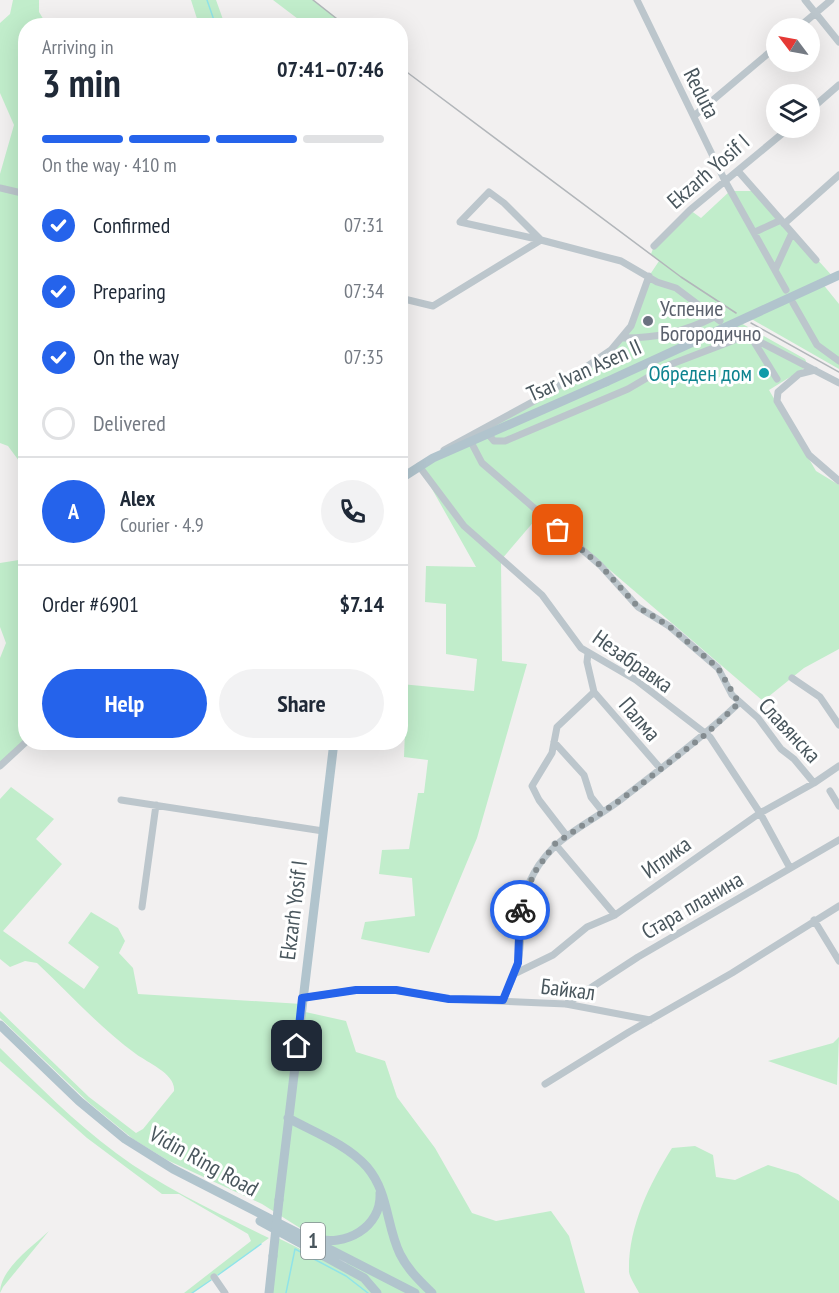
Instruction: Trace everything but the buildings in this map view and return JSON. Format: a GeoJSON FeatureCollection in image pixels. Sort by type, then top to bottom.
{"type":"FeatureCollection","features":[{"type":"Feature","properties":{"kind":"main road","name":"Tsar Ivan Asen II"},"geometry":{"type":"LineString","coordinates":[[473,441],[839,275]]}},
{"type":"Feature","properties":{"kind":"main road"},"geometry":{"type":"LineString","coordinates":[[408,474],[433,458],[473,441]]}},
{"type":"Feature","properties":{"kind":"main road","name":"Ekzarh Yosif I"},"geometry":{"type":"LineString","coordinates":[[270,1293],[292,1082],[333,750]]}},
{"type":"Feature","properties":{"kind":"main road","name":"Vidin Ring Road"},"geometry":{"type":"LineString","coordinates":[[0,1025],[79,1101],[125,1139],[173,1169],[415,1293]]}},
{"type":"Feature","properties":{"kind":"main road"},"geometry":{"type":"LineString","coordinates":[[288,1118],[360,1159],[376,1179],[382,1191],[399,1252],[413,1274],[432,1293]]}},
{"type":"Feature","properties":{"kind":"main road"},"geometry":{"type":"LineString","coordinates":[[286,1140],[294,1132],[309,1130]]}},
{"type":"Feature","properties":{"kind":"main road"},"geometry":{"type":"LineString","coordinates":[[173,1169],[194,1184],[364,1278],[377,1293]]}},
{"type":"Feature","properties":{"kind":"main road"},"geometry":{"type":"LineString","coordinates":[[212,1189],[227,1193],[313,1237],[334,1241],[348,1239],[372,1220],[381,1197],[376,1179]]}},
{"type":"Feature","properties":{"kind":"street","name":"Reduta"},"geometry":{"type":"LineString","coordinates":[[637,0],[724,181],[786,290]]}},
{"type":"Feature","properties":{"kind":"street"},"geometry":{"type":"LineString","coordinates":[[806,0],[839,42]]}},
{"type":"Feature","properties":{"kind":"street"},"geometry":{"type":"LineString","coordinates":[[811,18],[831,0]]}},
{"type":"Feature","properties":{"kind":"street"},"geometry":{"type":"LineString","coordinates":[[694,116],[766,55]]}},
{"type":"Feature","properties":{"kind":"street"},"geometry":{"type":"LineString","coordinates":[[820,101],[839,85]]}},
{"type":"Feature","properties":{"kind":"street","name":"Ekzarh Yosif I"},"geometry":{"type":"LineString","coordinates":[[654,246],[690,210],[777,138]]}},
{"type":"Feature","properties":{"kind":"street"},"geometry":{"type":"LineString","coordinates":[[738,171],[816,260]]}},
{"type":"Feature","properties":{"kind":"street"},"geometry":{"type":"LineString","coordinates":[[755,232],[783,222],[839,175]]}},
{"type":"Feature","properties":{"kind":"street"},"geometry":{"type":"LineString","coordinates":[[0,188],[18,192]]}},
{"type":"Feature","properties":{"kind":"street"},"geometry":{"type":"LineString","coordinates":[[541,240],[504,203],[489,192],[460,222],[621,261],[676,288],[717,319],[682,332],[649,338],[623,338]]}},
{"type":"Feature","properties":{"kind":"street"},"geometry":{"type":"LineString","coordinates":[[775,270],[792,233]]}},
{"type":"Feature","properties":{"kind":"street"},"geometry":{"type":"LineString","coordinates":[[408,300],[433,306],[541,240]]}},
{"type":"Feature","properties":{"kind":"street"},"geometry":{"type":"LineString","coordinates":[[433,458],[452,445],[547,394],[597,361],[623,338],[631,326],[648,276]]}},
{"type":"Feature","properties":{"kind":"street"},"geometry":{"type":"LineString","coordinates":[[793,303],[817,345],[839,361]]}},
{"type":"Feature","properties":{"kind":"street"},"geometry":{"type":"LineString","coordinates":[[736,330],[839,383]]}},
{"type":"Feature","properties":{"kind":"street"},"geometry":{"type":"LineString","coordinates":[[751,337],[777,379]]}},
{"type":"Feature","properties":{"kind":"street"},"geometry":{"type":"LineString","coordinates":[[488,434],[494,441],[505,441],[628,389],[669,366],[737,338],[751,337]]}},
{"type":"Feature","properties":{"kind":"street"},"geometry":{"type":"LineString","coordinates":[[815,370],[791,379],[778,392],[777,401],[809,455],[839,481]]}},
{"type":"Feature","properties":{"kind":"street"},"geometry":{"type":"LineString","coordinates":[[547,394],[555,405]]}},
{"type":"Feature","properties":{"kind":"street","name":"Славянска"},"geometry":{"type":"LineString","coordinates":[[473,441],[482,463],[600,565],[633,603],[669,626],[718,668],[739,703],[758,718],[781,749],[794,759],[814,783]]}},
{"type":"Feature","properties":{"kind":"street","name":"Незабравка"},"geometry":{"type":"LineString","coordinates":[[419,466],[464,526],[542,596],[564,622],[575,642],[588,653],[636,680],[706,734],[721,751],[760,813],[790,868]]}},
{"type":"Feature","properties":{"kind":"street"},"geometry":{"type":"LineString","coordinates":[[566,835],[538,800],[532,786],[552,753],[557,727],[594,692],[587,662],[588,653]]}},
{"type":"Feature","properties":{"kind":"street"},"geometry":{"type":"LineString","coordinates":[[792,678],[819,697],[839,725]]}},
{"type":"Feature","properties":{"kind":"street","name":"Палма"},"geometry":{"type":"LineString","coordinates":[[594,692],[660,768]]}},
{"type":"Feature","properties":{"kind":"street"},"geometry":{"type":"LineString","coordinates":[[503,1000],[518,963],[520,910],[525,892],[534,873],[555,844],[603,812],[706,734],[739,703]]}},
{"type":"Feature","properties":{"kind":"street"},"geometry":{"type":"LineString","coordinates":[[554,742],[584,775],[591,797],[603,812]]}},
{"type":"Feature","properties":{"kind":"street"},"geometry":{"type":"LineString","coordinates":[[0,766],[18,749]]}},
{"type":"Feature","properties":{"kind":"street","name":"Иглика"},"geometry":{"type":"LineString","coordinates":[[514,974],[553,955],[587,927],[615,915],[760,813],[814,783],[839,765]]}},
{"type":"Feature","properties":{"kind":"street","name":"Славянска"},"geometry":{"type":"LineString","coordinates":[[830,791],[839,806]]}},
{"type":"Feature","properties":{"kind":"street"},"geometry":{"type":"LineString","coordinates":[[121,800],[323,831]]}},
{"type":"Feature","properties":{"kind":"street"},"geometry":{"type":"LineString","coordinates":[[142,907],[156,805]]}},
{"type":"Feature","properties":{"kind":"street","name":"Стара планина"},"geometry":{"type":"LineString","coordinates":[[566,1004],[638,957],[839,840]]}},
{"type":"Feature","properties":{"kind":"street"},"geometry":{"type":"LineString","coordinates":[[555,844],[615,915]]}},
{"type":"Feature","properties":{"kind":"street"},"geometry":{"type":"LineString","coordinates":[[545,1084],[732,973],[839,906]]}},
{"type":"Feature","properties":{"kind":"street"},"geometry":{"type":"LineString","coordinates":[[814,920],[839,960]]}},
{"type":"Feature","properties":{"kind":"street","name":"Байкал"},"geometry":{"type":"LineString","coordinates":[[302,998],[356,990],[396,990],[449,999],[566,1004],[650,1020]]}},
{"type":"Feature","properties":{"kind":"street"},"geometry":{"type":"LineString","coordinates":[[214,1278],[225,1293]]}},
{"type":"Feature","properties":{"kind":"green space"},"geometry":{"type":"Polygon","coordinates":[[[13,0],[39,0],[39,12],[43,18],[18,18],[18,460],[8,446],[0,443],[0,174],[14,125],[0,93],[0,23],[10,14],[13,0]]]}},
{"type":"Feature","properties":{"kind":"green space"},"geometry":{"type":"Polygon","coordinates":[[[191,0],[216,0],[222,18],[197,18],[191,0]]]}},
{"type":"Feature","properties":{"kind":"green space"},"geometry":{"type":"Polygon","coordinates":[[[273,0],[313,0],[337,18],[297,18],[273,0]]]}},
{"type":"Feature","properties":{"kind":"green space"},"geometry":{"type":"Polygon","coordinates":[[[730,191],[756,191],[834,278],[822,283],[839,304],[839,369],[748,317],[739,322],[805,359],[808,366],[769,390],[816,471],[839,485],[839,649],[804,668],[763,701],[542,512],[501,560],[502,661],[527,664],[477,838],[429,953],[361,939],[365,922],[415,916],[412,878],[379,874],[382,850],[409,849],[418,793],[424,793],[428,760],[404,757],[404,750],[408,750],[408,685],[474,691],[477,659],[446,654],[446,604],[425,602],[426,566],[476,567],[419,466],[524,408],[623,338],[649,276],[659,261],[651,254],[654,246],[690,210],[701,218],[730,191]]]}},
{"type":"Feature","properties":{"kind":"green space"},"geometry":{"type":"Polygon","coordinates":[[[18,560],[18,750],[0,766],[0,658],[6,643],[0,627],[0,563],[18,560]]]}},
{"type":"Feature","properties":{"kind":"green space"},"geometry":{"type":"Polygon","coordinates":[[[11,787],[54,819],[36,839],[62,864],[3,931],[84,989],[99,967],[68,943],[91,912],[118,928],[125,941],[119,953],[133,968],[138,994],[302,1004],[301,1011],[346,1021],[356,1052],[385,1061],[397,1097],[435,1148],[472,1213],[496,1221],[551,1211],[569,1236],[585,1293],[269,1293],[278,1238],[343,1270],[349,1259],[262,1204],[167,1160],[133,1139],[88,1102],[0,1018],[0,1011],[89,1097],[136,1133],[143,1129],[174,1091],[171,1079],[166,1074],[110,1033],[37,963],[25,961],[10,967],[0,959],[0,799],[11,787]]]}},
{"type":"Feature","properties":{"kind":"green space"},"geometry":{"type":"Polygon","coordinates":[[[839,1037],[837,1085],[768,1061],[833,1043],[839,1037]]]}},
{"type":"Feature","properties":{"kind":"green space"},"geometry":{"type":"Polygon","coordinates":[[[0,1048],[71,1116],[134,1166],[210,1209],[269,1238],[192,1293],[184,1293],[251,1241],[248,1234],[179,1194],[162,1194],[87,1138],[0,1061],[0,1048]]]}},
{"type":"Feature","properties":{"kind":"green space"},"geometry":{"type":"Polygon","coordinates":[[[695,1146],[713,1155],[716,1177],[735,1180],[768,1165],[798,1174],[839,1201],[839,1293],[639,1293],[629,1272],[632,1239],[642,1207],[655,1177],[672,1148],[695,1146]]]}},
{"type":"Feature","properties":{"kind":"green space"},"geometry":{"type":"Polygon","coordinates":[[[49,1231],[0,1293],[1,1284],[11,1267],[49,1231]]]}},
{"type":"Feature","properties":{"kind":"waterway"},"geometry":{"type":"LineString","coordinates":[[207,0],[213,18]]}},
{"type":"Feature","properties":{"kind":"waterway"},"geometry":{"type":"LineString","coordinates":[[218,1275],[261,1244]]}},
{"type":"Feature","properties":{"kind":"waterway"},"geometry":{"type":"LineString","coordinates":[[286,1293],[295,1249],[346,1276],[368,1293]]}},
{"type":"Feature","properties":{"kind":"waterway"},"geometry":{"type":"LineString","coordinates":[[192,1293],[211,1280]]}},
{"type":"Feature","properties":{"kind":"railway"},"geometry":{"type":"LineString","coordinates":[[313,0],[336,18]]}},
{"type":"Feature","properties":{"kind":"railway"},"geometry":{"type":"LineString","coordinates":[[408,73],[681,277],[736,313]]}},
{"type":"Feature","properties":{"kind":"railway"},"geometry":{"type":"LineString","coordinates":[[751,323],[839,372]]}},
{"type":"Feature","properties":{"kind":"way so far"},"geometry":{"type":"LineString","coordinates":[[520,910],[534,873],[555,844],[622,799],[706,734],[739,703],[732,695],[718,668],[710,660],[661,620],[638,607],[600,565],[558,530]]}},
{"type":"Feature","properties":{"kind":"place","name":"Успение Богородично"},"geometry":{"type":"Point","coordinates":[648,321]}},
{"type":"Feature","properties":{"kind":"place","name":"Обреден дом"},"geometry":{"type":"Point","coordinates":[764,373]}},
{"type":"Feature","properties":{"kind":"route"},"geometry":{"type":"LineString","coordinates":[[297,1046],[302,998],[356,990],[396,990],[449,999],[503,1000],[518,963],[520,910]]}}]}
